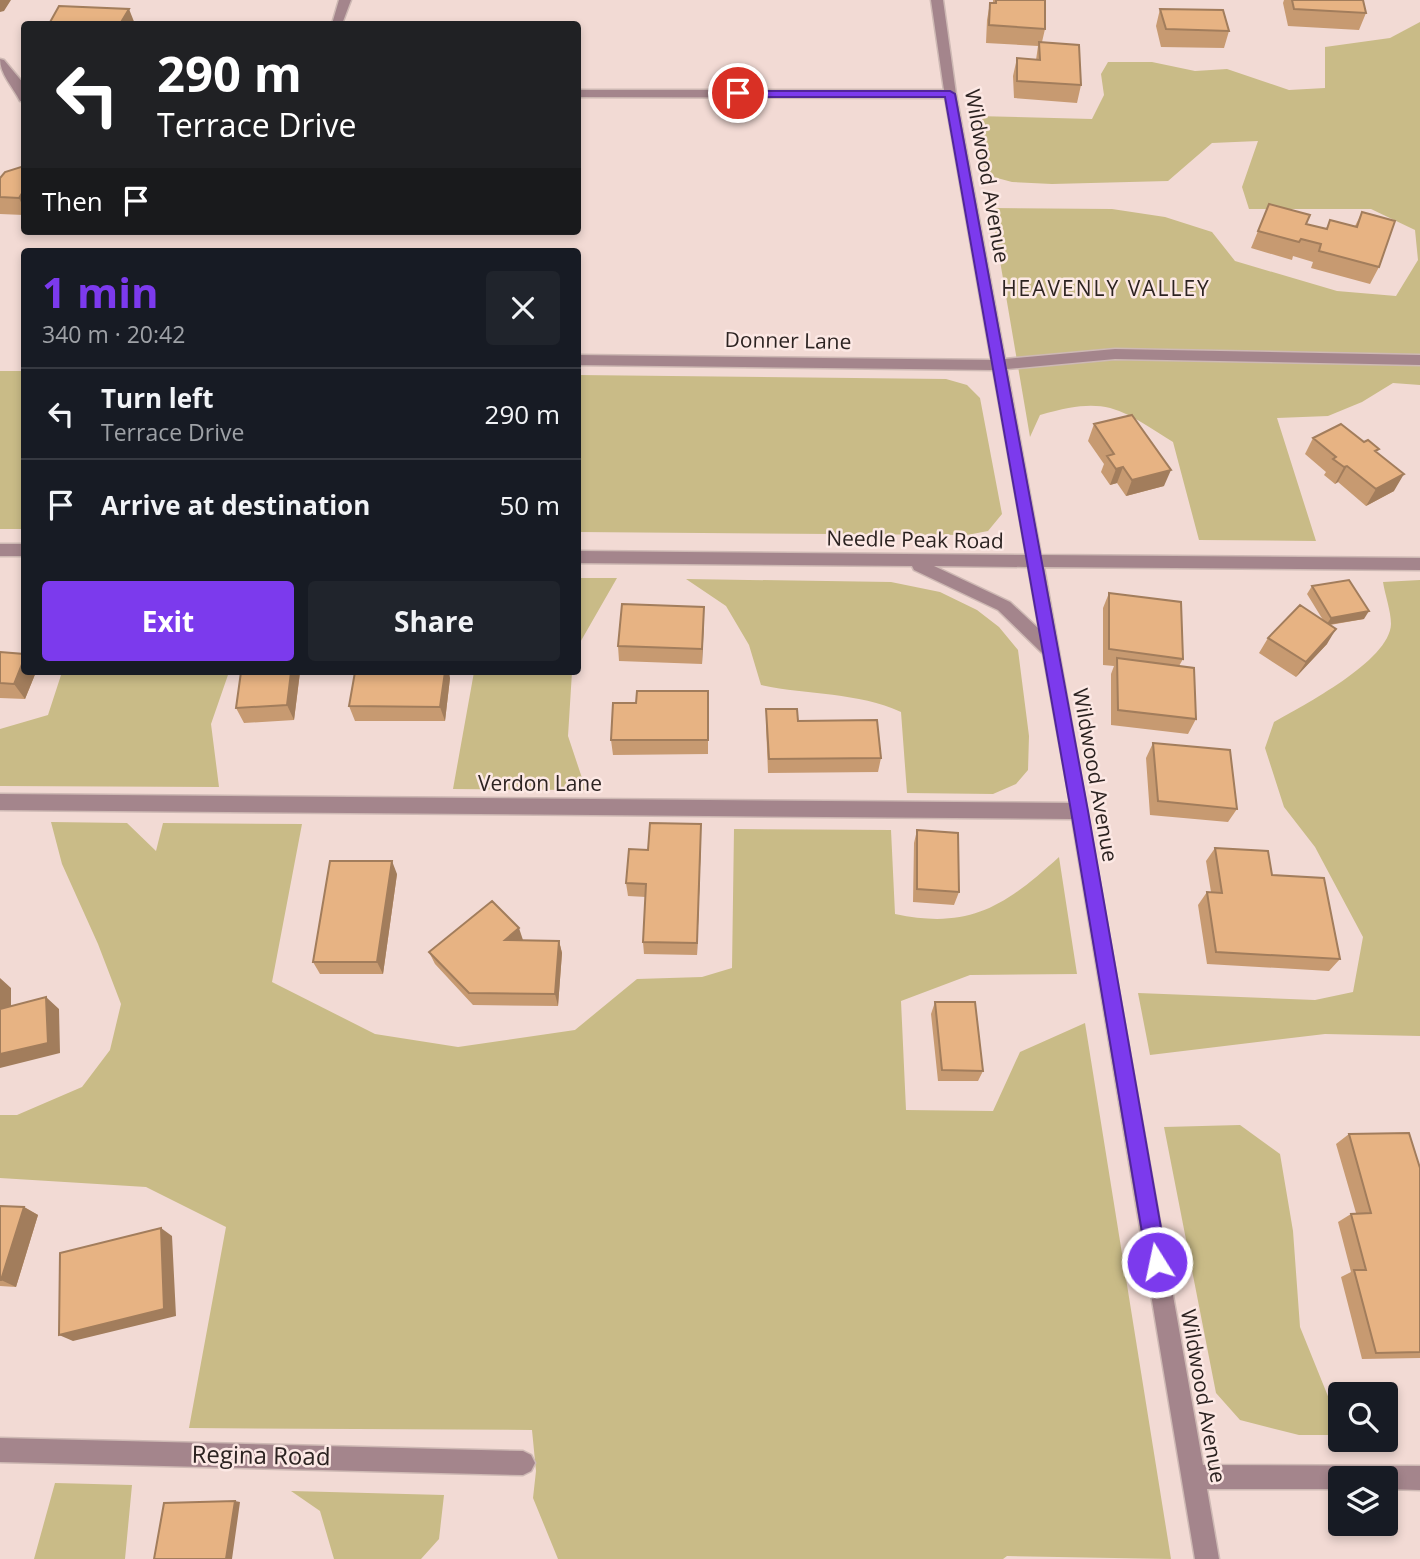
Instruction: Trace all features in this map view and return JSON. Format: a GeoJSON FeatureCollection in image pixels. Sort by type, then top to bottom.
{"type":"FeatureCollection","features":[{"type":"Feature","properties":{"kind":"street"},"geometry":{"type":"LineString","coordinates":[[338,21],[345,0]]}},
{"type":"Feature","properties":{"kind":"street","name":"Wildwood Avenue"},"geometry":{"type":"LineString","coordinates":[[937,0],[950,94],[997,365],[1080,811],[1207,1559]]}},
{"type":"Feature","properties":{"kind":"street"},"geometry":{"type":"LineString","coordinates":[[0,62],[21,86]]}},
{"type":"Feature","properties":{"kind":"street"},"geometry":{"type":"LineString","coordinates":[[581,94],[950,94]]}},
{"type":"Feature","properties":{"kind":"street","name":"Donner Lane"},"geometry":{"type":"LineString","coordinates":[[581,360],[997,365],[1115,354],[1420,360]]}},
{"type":"Feature","properties":{"kind":"street"},"geometry":{"type":"LineString","coordinates":[[0,550],[21,550]]}},
{"type":"Feature","properties":{"kind":"street","name":"Needle Peak Road"},"geometry":{"type":"LineString","coordinates":[[581,557],[1034,563],[1420,564]]}},
{"type":"Feature","properties":{"kind":"street"},"geometry":{"type":"LineString","coordinates":[[900,561],[932,569],[1004,606],[1049,649]]}},
{"type":"Feature","properties":{"kind":"street","name":"Verdon Lane"},"geometry":{"type":"LineString","coordinates":[[0,802],[1080,811]]}},
{"type":"Feature","properties":{"kind":"street","name":"Regina Road"},"geometry":{"type":"LineString","coordinates":[[0,1450],[523,1463]]}},
{"type":"Feature","properties":{"kind":"street"},"geometry":{"type":"LineString","coordinates":[[1194,1477],[1420,1478]]}},
{"type":"Feature","properties":{"kind":"shaded area"},"geometry":{"type":"Polygon","coordinates":[[[1420,22],[1420,385],[1393,383],[1362,402],[1328,416],[1277,418],[1316,541],[1199,540],[1173,442],[1138,420],[1111,408],[1081,406],[1040,415],[1030,437],[991,208],[1112,209],[1165,217],[1212,232],[1235,261],[1337,291],[1396,296],[1418,260],[1415,230],[1371,209],[1249,209],[1242,187],[1258,141],[1212,143],[1168,181],[1052,184],[1012,182],[986,175],[975,116],[1092,119],[1104,95],[1101,74],[1108,62],[1152,62],[1195,71],[1227,69],[1289,90],[1325,88],[1325,47],[1390,38],[1420,22]]]}},
{"type":"Feature","properties":{"kind":"shaded area"},"geometry":{"type":"Polygon","coordinates":[[[0,371],[21,371],[21,529],[0,529],[0,371]]]}},
{"type":"Feature","properties":{"kind":"shaded area"},"geometry":{"type":"Polygon","coordinates":[[[581,375],[946,379],[967,385],[980,398],[1002,514],[988,531],[967,535],[581,532],[581,375]]]}},
{"type":"Feature","properties":{"kind":"shaded area"},"geometry":{"type":"Polygon","coordinates":[[[581,578],[617,578],[581,641],[581,578]]]}},
{"type":"Feature","properties":{"kind":"shaded area"},"geometry":{"type":"Polygon","coordinates":[[[686,579],[891,582],[940,592],[977,610],[999,627],[1018,650],[1029,736],[1028,770],[1016,784],[993,794],[907,793],[901,712],[850,697],[761,685],[749,645],[726,606],[686,579]]]}},
{"type":"Feature","properties":{"kind":"shaded area"},"geometry":{"type":"Polygon","coordinates":[[[1420,580],[1420,1036],[1325,1034],[1150,1055],[1138,993],[1315,1000],[1353,992],[1363,937],[1315,847],[1284,807],[1265,748],[1274,722],[1343,681],[1376,653],[1387,638],[1391,619],[1383,582],[1420,580]]]}},
{"type":"Feature","properties":{"kind":"shaded area"},"geometry":{"type":"Polygon","coordinates":[[[61,675],[228,675],[211,724],[219,787],[0,786],[0,729],[48,715],[61,675]]]}},
{"type":"Feature","properties":{"kind":"shaded area"},"geometry":{"type":"Polygon","coordinates":[[[473,675],[572,675],[568,736],[586,790],[453,789],[473,675]]]}},
{"type":"Feature","properties":{"kind":"shaded area"},"geometry":{"type":"Polygon","coordinates":[[[51,822],[127,823],[156,851],[163,823],[302,824],[272,982],[375,1034],[458,1047],[575,1030],[637,979],[702,977],[732,968],[734,829],[891,830],[895,914],[921,918],[945,919],[985,910],[1021,889],[1059,857],[1077,974],[970,975],[901,1001],[906,1110],[993,1111],[1020,1052],[1085,1023],[1171,1559],[1007,1556],[1003,1559],[558,1559],[533,1498],[536,1471],[532,1430],[189,1428],[226,1227],[146,1187],[0,1178],[0,1115],[17,1115],[82,1087],[110,1050],[121,1004],[98,944],[62,864],[51,822]]]}},
{"type":"Feature","properties":{"kind":"shaded area"},"geometry":{"type":"Polygon","coordinates":[[[1240,1125],[1280,1154],[1293,1231],[1300,1327],[1328,1396],[1328,1435],[1299,1435],[1240,1420],[1216,1393],[1164,1127],[1240,1125]]]}},
{"type":"Feature","properties":{"kind":"shaded area"},"geometry":{"type":"Polygon","coordinates":[[[55,1483],[132,1485],[125,1559],[34,1559],[55,1483]]]}},
{"type":"Feature","properties":{"kind":"shaded area"},"geometry":{"type":"Polygon","coordinates":[[[291,1491],[444,1495],[439,1539],[421,1559],[334,1559],[320,1511],[291,1491]]]}},
{"type":"Feature","properties":{"kind":"building"},"geometry":{"type":"Polygon","coordinates":[[[996,0],[1045,0],[1045,29],[989,25],[990,3],[996,3],[996,0]]]}},
{"type":"Feature","properties":{"kind":"building"},"geometry":{"type":"Polygon","coordinates":[[[1292,0],[1363,0],[1366,13],[1294,9],[1292,0]]]}},
{"type":"Feature","properties":{"kind":"building"},"geometry":{"type":"Polygon","coordinates":[[[59,6],[129,9],[122,21],[51,21],[59,6]]]}},
{"type":"Feature","properties":{"kind":"building"},"geometry":{"type":"Polygon","coordinates":[[[1160,9],[1223,10],[1229,31],[1166,29],[1160,9]]]}},
{"type":"Feature","properties":{"kind":"building"},"geometry":{"type":"Polygon","coordinates":[[[1039,42],[1079,45],[1081,85],[1017,81],[1017,58],[1040,60],[1039,42]]]}},
{"type":"Feature","properties":{"kind":"building"},"geometry":{"type":"Polygon","coordinates":[[[21,167],[19,198],[0,197],[0,178],[5,172],[21,167]]]}},
{"type":"Feature","properties":{"kind":"building"},"geometry":{"type":"Polygon","coordinates":[[[1269,204],[1310,215],[1306,224],[1327,229],[1330,220],[1357,227],[1362,212],[1395,221],[1379,267],[1319,251],[1321,244],[1301,239],[1299,242],[1258,231],[1269,204]]]}},
{"type":"Feature","properties":{"kind":"building"},"geometry":{"type":"Polygon","coordinates":[[[1132,415],[1171,470],[1132,480],[1123,467],[1116,469],[1107,456],[1114,454],[1094,424],[1132,415]]]}},
{"type":"Feature","properties":{"kind":"building"},"geometry":{"type":"Polygon","coordinates":[[[1341,424],[1364,442],[1368,440],[1379,449],[1375,451],[1404,474],[1376,489],[1347,466],[1344,467],[1333,459],[1336,457],[1313,438],[1341,424]]]}},
{"type":"Feature","properties":{"kind":"building"},"geometry":{"type":"Polygon","coordinates":[[[1349,580],[1369,611],[1331,618],[1312,586],[1349,580]]]}},
{"type":"Feature","properties":{"kind":"building"},"geometry":{"type":"Polygon","coordinates":[[[1109,593],[1181,602],[1183,659],[1109,649],[1109,593]]]}},
{"type":"Feature","properties":{"kind":"building"},"geometry":{"type":"Polygon","coordinates":[[[622,604],[704,607],[702,649],[618,646],[622,604]]]}},
{"type":"Feature","properties":{"kind":"building"},"geometry":{"type":"Polygon","coordinates":[[[1300,605],[1336,629],[1306,662],[1268,638],[1300,605]]]}},
{"type":"Feature","properties":{"kind":"building"},"geometry":{"type":"Polygon","coordinates":[[[0,652],[21,654],[21,666],[14,684],[0,683],[0,652]]]}},
{"type":"Feature","properties":{"kind":"building"},"geometry":{"type":"Polygon","coordinates":[[[1117,658],[1194,668],[1196,719],[1118,710],[1117,658]]]}},
{"type":"Feature","properties":{"kind":"building"},"geometry":{"type":"Polygon","coordinates":[[[241,675],[291,675],[287,705],[236,708],[241,675]]]}},
{"type":"Feature","properties":{"kind":"building"},"geometry":{"type":"Polygon","coordinates":[[[354,675],[445,675],[440,707],[349,706],[354,675]]]}},
{"type":"Feature","properties":{"kind":"building"},"geometry":{"type":"Polygon","coordinates":[[[637,691],[708,691],[708,740],[611,740],[613,703],[636,703],[637,691]]]}},
{"type":"Feature","properties":{"kind":"building"},"geometry":{"type":"Polygon","coordinates":[[[766,709],[797,709],[798,721],[877,720],[881,758],[769,759],[766,709]]]}},
{"type":"Feature","properties":{"kind":"building"},"geometry":{"type":"Polygon","coordinates":[[[1153,743],[1230,750],[1237,809],[1158,801],[1153,743]]]}},
{"type":"Feature","properties":{"kind":"building"},"geometry":{"type":"Polygon","coordinates":[[[650,823],[701,824],[697,943],[643,942],[646,884],[626,883],[629,849],[648,850],[650,823]]]}},
{"type":"Feature","properties":{"kind":"building"},"geometry":{"type":"Polygon","coordinates":[[[917,830],[958,833],[959,892],[917,889],[917,830]]]}},
{"type":"Feature","properties":{"kind":"building"},"geometry":{"type":"Polygon","coordinates":[[[1215,848],[1268,851],[1272,875],[1324,878],[1340,959],[1216,952],[1207,892],[1222,893],[1215,848]]]}},
{"type":"Feature","properties":{"kind":"building"},"geometry":{"type":"Polygon","coordinates":[[[330,861],[392,861],[377,962],[313,962],[330,861]]]}},
{"type":"Feature","properties":{"kind":"building"},"geometry":{"type":"Polygon","coordinates":[[[492,901],[519,928],[505,940],[559,941],[555,994],[469,993],[429,952],[492,901]]]}},
{"type":"Feature","properties":{"kind":"building"},"geometry":{"type":"Polygon","coordinates":[[[46,997],[48,1043],[0,1054],[0,1009],[46,997]]]}},
{"type":"Feature","properties":{"kind":"building"},"geometry":{"type":"Polygon","coordinates":[[[935,1002],[975,1002],[983,1071],[942,1070],[935,1002]]]}},
{"type":"Feature","properties":{"kind":"building"},"geometry":{"type":"Polygon","coordinates":[[[1409,1133],[1420,1168],[1420,1352],[1376,1353],[1354,1270],[1366,1270],[1351,1214],[1371,1213],[1349,1134],[1409,1133]]]}},
{"type":"Feature","properties":{"kind":"building"},"geometry":{"type":"Polygon","coordinates":[[[0,1206],[24,1207],[1,1280],[0,1280],[0,1206]]]}},
{"type":"Feature","properties":{"kind":"building"},"geometry":{"type":"Polygon","coordinates":[[[161,1228],[164,1309],[59,1335],[60,1253],[161,1228]]]}},
{"type":"Feature","properties":{"kind":"building"},"geometry":{"type":"Polygon","coordinates":[[[235,1501],[226,1559],[154,1559],[164,1503],[235,1501]]]}},
{"type":"Feature","properties":{"kind":"district","name":"HEAVENLY VALLEY"},"geometry":{"type":"Point","coordinates":[1106,289]}},
{"type":"Feature","properties":{"kind":"route"},"geometry":{"type":"LineString","coordinates":[[738,93],[950,94],[997,365],[1080,811],[1157,1262]]}}]}
